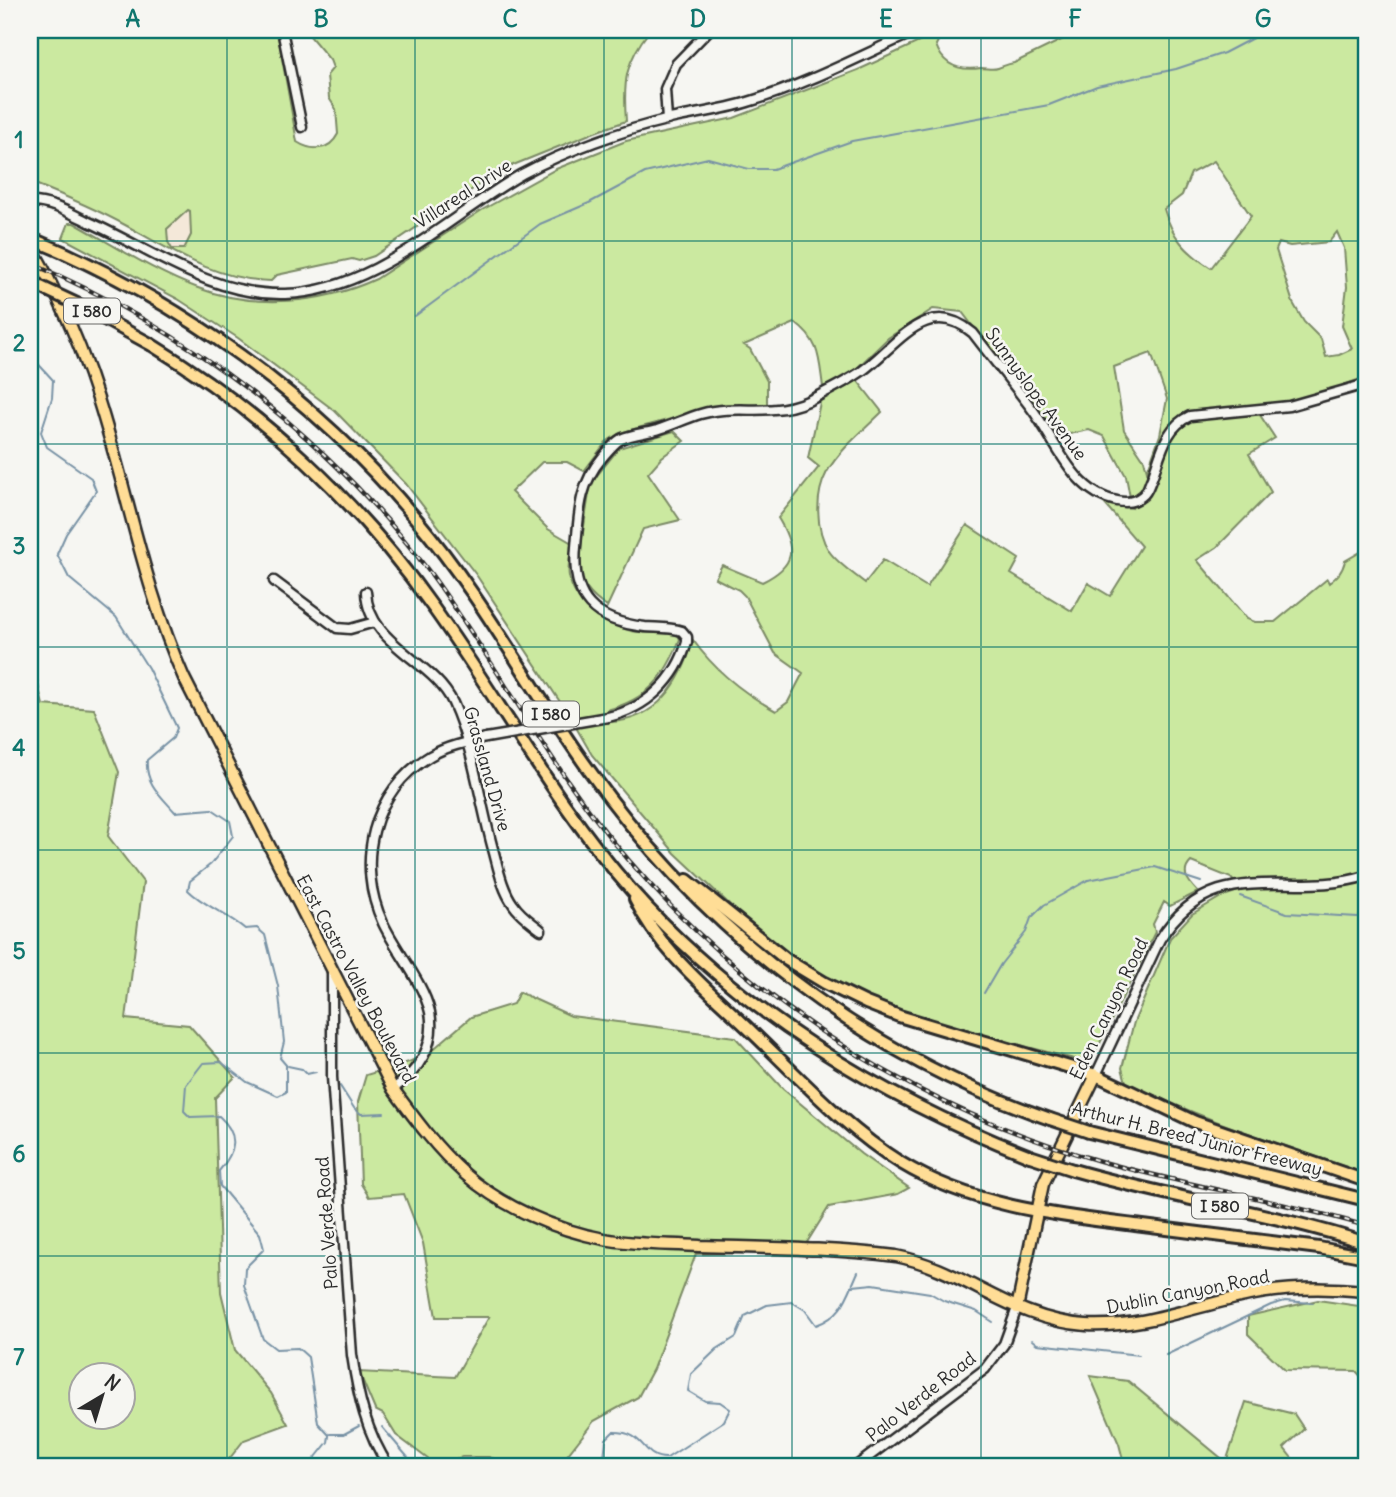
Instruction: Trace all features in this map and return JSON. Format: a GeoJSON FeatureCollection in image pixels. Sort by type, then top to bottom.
{"type":"FeatureCollection","features":[{"type":"Feature","properties":{"kind":"highway","name":"Arthur H. Breed Junior Freeway"},"geometry":{"type":"LineString","coordinates":[[30,238],[90,265],[165,305],[241,355],[317,417],[377,475],[464,579],[579,756],[614,805],[652,851],[688,890],[738,937],[833,1010],[937,1072],[1049,1119],[1089,1132],[1366,1200]]}},
{"type":"Feature","properties":{"kind":"highway","name":"I 580"},"geometry":{"type":"LineString","coordinates":[[30,282],[86,308],[152,345],[260,421],[318,473],[372,530],[440,616],[566,808],[631,890],[728,982],[771,1016],[873,1083],[934,1115],[1031,1156],[1139,1188],[1304,1225],[1366,1243]]}},
{"type":"Feature","properties":{"kind":"highway"},"geometry":{"type":"LineString","coordinates":[[652,851],[778,953],[845,994],[899,1016],[1096,1075],[1202,1125],[1366,1181]]}},
{"type":"Feature","properties":{"kind":"highway"},"geometry":{"type":"LineString","coordinates":[[631,890],[646,921],[688,968],[827,1104],[860,1133],[900,1162],[947,1186],[997,1203],[1037,1212],[1319,1248],[1366,1257]]}},
{"type":"Feature","properties":{"kind":"main road","name":"East Castro Valley Boulevard"},"geometry":{"type":"LineString","coordinates":[[30,246],[67,316],[93,382],[118,465],[144,570],[172,649],[393,1089],[425,1133],[466,1175],[495,1196],[540,1219],[605,1239],[896,1256],[934,1267],[1017,1308]]}},
{"type":"Feature","properties":{"kind":"main road","name":"Eden Canyon Road"},"geometry":{"type":"LineString","coordinates":[[1017,1308],[1037,1212],[1049,1170],[1096,1075]]}},
{"type":"Feature","properties":{"kind":"main road","name":"Dublin Canyon Road"},"geometry":{"type":"LineString","coordinates":[[1017,1308],[1062,1322],[1116,1325],[1272,1291],[1313,1288],[1366,1291]]}},
{"type":"Feature","properties":{"kind":"street"},"geometry":{"type":"LineString","coordinates":[[282,30],[302,127]]}},
{"type":"Feature","properties":{"kind":"street"},"geometry":{"type":"LineString","coordinates":[[667,120],[665,89],[676,64],[709,30]]}},
{"type":"Feature","properties":{"kind":"street","name":"Villareal Drive"},"geometry":{"type":"LineString","coordinates":[[30,202],[46,204],[75,215],[198,277],[243,291],[288,294],[328,288],[365,276],[522,174],[570,151],[667,120],[748,102],[918,30]]}},
{"type":"Feature","properties":{"kind":"street","name":"Sunnyslope Avenue"},"geometry":{"type":"LineString","coordinates":[[393,1089],[412,1074],[425,1055],[431,1026],[424,997],[383,924],[375,903],[369,869],[372,834],[385,802],[405,775],[430,756],[466,742],[631,710],[656,693],[674,670],[687,642],[682,631],[629,624],[612,618],[586,600],[577,585],[574,567],[584,485],[598,463],[621,439],[657,430],[709,411],[768,411],[804,404],[863,371],[905,334],[927,321],[940,318],[963,325],[973,333],[1035,413],[1082,483],[1103,497],[1126,502],[1145,494],[1167,437],[1190,416],[1289,406],[1366,384]]}},
{"type":"Feature","properties":{"kind":"street"},"geometry":{"type":"LineString","coordinates":[[274,581],[337,628],[350,629],[375,622]]}},
{"type":"Feature","properties":{"kind":"street","name":"Grassland Drive"},"geometry":{"type":"LineString","coordinates":[[366,592],[368,607],[375,622],[394,644],[440,683],[453,704],[466,742],[506,891],[520,913],[541,929]]}},
{"type":"Feature","properties":{"kind":"street","name":"Eden Canyon Road"},"geometry":{"type":"LineString","coordinates":[[1096,1075],[1160,939],[1170,923],[1189,905],[1213,892],[1238,885],[1324,884],[1347,882],[1366,876]]}},
{"type":"Feature","properties":{"kind":"street","name":"Palo Verde Road"},"geometry":{"type":"LineString","coordinates":[[331,970],[332,1077],[352,1354],[365,1420],[389,1467]]}},
{"type":"Feature","properties":{"kind":"street","name":"Palo Verde Road"},"geometry":{"type":"LineString","coordinates":[[855,1467],[990,1364],[1007,1339],[1017,1308]]}},
{"type":"Feature","properties":{"kind":"shaded area"},"geometry":{"type":"Polygon","coordinates":[[[188,209],[191,235],[184,249],[172,249],[168,242],[167,229],[188,209]]]}},
{"type":"Feature","properties":{"kind":"green space"},"geometry":{"type":"Polygon","coordinates":[[[30,30],[277,30],[297,142],[319,148],[330,144],[338,134],[336,109],[329,98],[327,75],[333,68],[330,60],[305,30],[650,30],[635,52],[628,72],[625,94],[626,121],[501,170],[374,256],[359,261],[352,259],[277,275],[271,281],[232,276],[196,263],[103,214],[30,182],[30,30]],[[190,211],[167,229],[168,242],[172,249],[184,249],[191,235],[190,211]]]}},
{"type":"Feature","properties":{"kind":"green space"},"geometry":{"type":"Polygon","coordinates":[[[1082,30],[1366,30],[1366,377],[1305,399],[1266,407],[1260,415],[1275,438],[1249,454],[1271,492],[1217,547],[1197,560],[1247,619],[1255,622],[1275,622],[1327,579],[1329,583],[1341,571],[1345,561],[1362,551],[1366,545],[1366,1174],[1214,1121],[1126,1082],[1122,1068],[1134,1022],[1170,938],[1192,914],[1221,897],[1241,890],[1231,878],[1191,862],[1186,873],[1198,892],[1170,906],[1164,902],[1153,924],[1155,932],[1100,1043],[1092,1057],[1082,1061],[958,1029],[873,1002],[796,961],[762,935],[675,853],[592,755],[477,576],[406,484],[335,411],[238,338],[178,299],[63,238],[69,223],[74,223],[166,274],[220,295],[288,301],[333,294],[376,279],[482,210],[556,169],[626,141],[734,118],[858,70],[934,35],[943,58],[960,68],[994,69],[1014,63],[1082,30]],[[1214,161],[1191,173],[1182,195],[1164,209],[1171,228],[1181,243],[1211,268],[1251,216],[1214,161]],[[1337,232],[1329,242],[1290,246],[1279,243],[1276,250],[1293,303],[1304,322],[1321,339],[1326,357],[1352,349],[1342,326],[1347,287],[1344,248],[1337,232]],[[933,309],[888,338],[855,370],[838,382],[823,387],[814,344],[795,323],[744,345],[750,349],[767,381],[767,404],[711,408],[620,433],[606,442],[584,471],[567,462],[542,462],[511,492],[548,529],[572,543],[569,576],[577,595],[591,611],[609,623],[628,630],[644,633],[672,632],[680,639],[661,676],[634,700],[607,710],[609,722],[641,715],[654,707],[674,684],[693,640],[720,671],[752,697],[776,711],[788,702],[803,673],[775,653],[745,596],[715,578],[722,565],[762,582],[782,569],[790,555],[790,547],[778,518],[819,467],[808,458],[821,398],[857,380],[882,412],[832,464],[820,491],[818,512],[821,532],[829,551],[841,564],[865,583],[883,560],[927,587],[967,525],[1019,559],[1011,574],[1072,611],[1088,583],[1110,596],[1141,546],[1103,502],[1132,508],[1126,476],[1104,436],[1089,430],[1070,434],[1051,429],[962,312],[933,309]],[[1151,353],[1114,367],[1124,430],[1144,460],[1147,471],[1160,435],[1167,399],[1151,353]]]}},
{"type":"Feature","properties":{"kind":"green space"},"geometry":{"type":"Polygon","coordinates":[[[674,431],[684,441],[662,457],[648,473],[680,520],[643,529],[607,607],[587,589],[578,565],[590,487],[619,448],[674,431]]]}},
{"type":"Feature","properties":{"kind":"green space"},"geometry":{"type":"Polygon","coordinates":[[[30,651],[43,705],[94,709],[119,772],[108,836],[143,882],[126,1019],[189,1025],[235,1077],[215,1098],[221,1292],[235,1350],[271,1393],[288,1424],[244,1440],[223,1467],[30,1467],[30,651]]]}},
{"type":"Feature","properties":{"kind":"green space"},"geometry":{"type":"Polygon","coordinates":[[[519,992],[571,1016],[735,1037],[783,1089],[861,1154],[909,1188],[898,1194],[829,1207],[801,1252],[696,1254],[653,1369],[638,1397],[594,1421],[565,1458],[549,1467],[516,1467],[489,1457],[462,1457],[437,1466],[396,1435],[383,1414],[375,1410],[359,1372],[455,1377],[489,1317],[436,1317],[423,1243],[404,1194],[369,1197],[361,1184],[358,1102],[366,1075],[409,1062],[430,1052],[471,1017],[513,1004],[519,992]]]}},
{"type":"Feature","properties":{"kind":"green space"},"geometry":{"type":"Polygon","coordinates":[[[1318,1300],[1366,1307],[1366,1382],[1356,1371],[1285,1370],[1248,1334],[1248,1316],[1318,1300]]]}},
{"type":"Feature","properties":{"kind":"green space"},"geometry":{"type":"Polygon","coordinates":[[[1090,1376],[1128,1381],[1226,1462],[1246,1402],[1294,1414],[1304,1429],[1284,1448],[1299,1467],[1125,1467],[1119,1444],[1090,1376]]]}},
{"type":"Feature","properties":{"kind":"waterway"},"geometry":{"type":"LineString","coordinates":[[415,316],[540,224],[589,203],[645,173],[708,158],[749,169],[773,169],[852,141],[1049,105],[1097,86],[1176,69],[1224,53],[1268,30]]}},
{"type":"Feature","properties":{"kind":"waterway"},"geometry":{"type":"LineString","coordinates":[[32,313],[37,335],[31,356],[53,380],[52,398],[41,432],[47,447],[91,478],[96,491],[66,534],[57,554],[69,578],[116,617],[148,668],[177,728],[173,738],[147,760],[151,782],[175,812],[212,809],[230,821],[233,836],[211,864],[190,881],[188,890],[245,929],[257,928],[265,935],[278,986],[284,1042],[280,1058],[286,1065],[286,1092],[278,1096],[247,1082],[221,1062],[203,1063],[186,1085],[184,1111],[190,1117],[219,1116],[233,1136],[232,1150],[219,1171],[220,1186],[260,1234],[264,1249],[245,1268],[244,1285],[263,1339],[276,1349],[298,1348],[308,1357],[318,1423],[329,1435]]}},
{"type":"Feature","properties":{"kind":"waterway"},"geometry":{"type":"LineString","coordinates":[[984,993],[1001,964],[1026,932],[1031,918],[1044,905],[1088,880],[1155,867],[1201,882]]}},
{"type":"Feature","properties":{"kind":"waterway"},"geometry":{"type":"LineString","coordinates":[[1240,896],[1287,913],[1358,917],[1366,912]]}},
{"type":"Feature","properties":{"kind":"waterway"},"geometry":{"type":"LineString","coordinates":[[288,1066],[302,1069],[307,1074],[316,1072]]}},
{"type":"Feature","properties":{"kind":"waterway"},"geometry":{"type":"LineString","coordinates":[[340,1086],[361,1114],[384,1113]]}},
{"type":"Feature","properties":{"kind":"waterway"},"geometry":{"type":"LineString","coordinates":[[603,1467],[606,1439],[613,1432],[632,1436],[652,1454],[667,1458],[724,1421],[730,1409],[720,1402],[705,1401],[688,1391],[691,1374],[717,1349],[736,1337],[745,1316],[767,1305],[792,1302],[805,1310],[816,1325],[825,1321],[843,1304],[858,1272]]}},
{"type":"Feature","properties":{"kind":"waterway"},"geometry":{"type":"LineString","coordinates":[[853,1286],[873,1284],[930,1293],[944,1301],[976,1311],[993,1322]]}},
{"type":"Feature","properties":{"kind":"waterway"},"geometry":{"type":"LineString","coordinates":[[1166,1355],[1271,1305],[1285,1301],[1313,1303]]}},
{"type":"Feature","properties":{"kind":"waterway"},"geometry":{"type":"LineString","coordinates":[[1032,1340],[1037,1344],[1139,1355]]}},
{"type":"Feature","properties":{"kind":"waterway"},"geometry":{"type":"LineString","coordinates":[[330,1434],[344,1434],[359,1426]]}},
{"type":"Feature","properties":{"kind":"waterway"},"geometry":{"type":"LineString","coordinates":[[382,1427],[416,1467]]}},
{"type":"Feature","properties":{"kind":"waterway"},"geometry":{"type":"LineString","coordinates":[[308,1467],[328,1442],[329,1436]]}},
{"type":"Feature","properties":{"kind":"railway"},"geometry":{"type":"LineString","coordinates":[[30,263],[145,320],[199,354],[301,433],[347,477],[391,524],[431,574],[568,781],[628,860],[697,932],[786,1007],[827,1036],[914,1087],[959,1109],[1052,1146],[1166,1178],[1300,1208],[1366,1226]]}}]}
